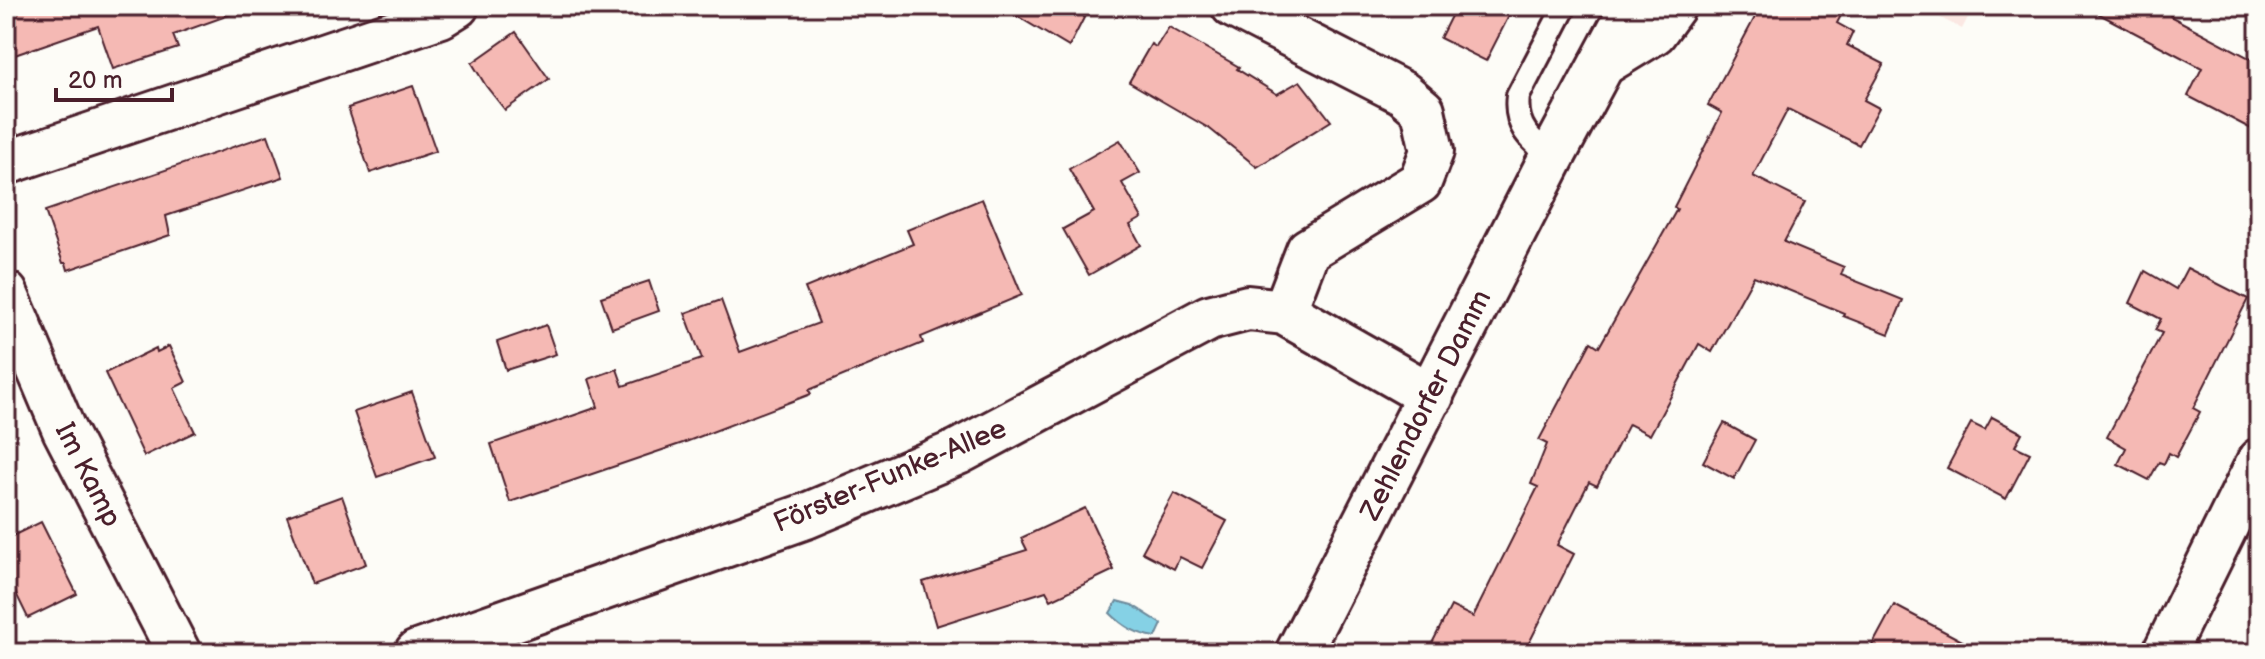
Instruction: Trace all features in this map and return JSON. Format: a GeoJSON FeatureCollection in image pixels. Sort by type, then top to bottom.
{"type":"FeatureCollection","features":[{"type":"Feature","properties":{"kind":"street"},"geometry":{"type":"LineString","coordinates":[[6,163],[441,16],[457,6]]}},
{"type":"Feature","properties":{"kind":"street"},"geometry":{"type":"LineString","coordinates":[[1233,6],[1403,93],[1423,110],[1432,151],[1420,182],[1308,250],[1284,312]]}},
{"type":"Feature","properties":{"kind":"street","name":"Zehlendorfer Damm"},"geometry":{"type":"LineString","coordinates":[[1298,653],[1552,157],[1633,6]]}},
{"type":"Feature","properties":{"kind":"street"},"geometry":{"type":"LineString","coordinates":[[1603,63],[1654,32],[1673,6]]}},
{"type":"Feature","properties":{"kind":"street","name":"Im Kamp"},"geometry":{"type":"LineString","coordinates":[[6,293],[64,430],[179,653]]}},
{"type":"Feature","properties":{"kind":"street","name":"Förster-Funke-Allee"},"geometry":{"type":"LineString","coordinates":[[417,653],[806,516],[958,452],[1209,318],[1248,308],[1284,312],[1431,396]]}},
{"type":"Feature","properties":{"kind":"street"},"geometry":{"type":"LineString","coordinates":[[2164,653],[2259,460]]}},
{"type":"Feature","properties":{"kind":"lane"},"geometry":{"type":"LineString","coordinates":[[1552,157],[1527,138],[1516,112],[1518,96],[1565,6]]}},
{"type":"Feature","properties":{"kind":"shaded area"},"geometry":{"type":"Polygon","coordinates":[[[1918,6],[1974,6],[1962,29],[1918,6]]]}},
{"type":"Feature","properties":{"kind":"water"},"geometry":{"type":"Polygon","coordinates":[[[1117,601],[1132,605],[1162,624],[1156,637],[1136,632],[1115,618],[1110,613],[1117,601]]]}},
{"type":"Feature","properties":{"kind":"building"},"geometry":{"type":"Polygon","coordinates":[[[6,6],[243,6],[243,10],[173,35],[178,48],[113,69],[98,26],[6,58],[6,6]]]}},
{"type":"Feature","properties":{"kind":"building"},"geometry":{"type":"Polygon","coordinates":[[[1000,6],[1090,6],[1069,47],[1000,6]]]}},
{"type":"Feature","properties":{"kind":"building"},"geometry":{"type":"Polygon","coordinates":[[[1456,6],[1514,6],[1486,61],[1440,38],[1456,6]]]}},
{"type":"Feature","properties":{"kind":"building"},"geometry":{"type":"Polygon","coordinates":[[[1761,6],[1846,6],[1837,23],[1853,32],[1847,45],[1884,64],[1864,100],[1879,108],[1859,145],[1788,109],[1753,176],[1805,202],[1784,242],[1844,267],[1841,275],[1903,300],[1889,334],[1754,276],[1712,352],[1699,344],[1650,435],[1629,424],[1597,486],[1589,482],[1557,545],[1574,554],[1524,653],[1427,653],[1451,606],[1473,617],[1538,487],[1531,484],[1547,444],[1539,440],[1591,342],[1599,347],[1677,209],[1674,207],[1722,113],[1708,105],[1761,6]]]}},
{"type":"Feature","properties":{"kind":"building"},"geometry":{"type":"Polygon","coordinates":[[[2084,6],[2175,6],[2170,16],[2259,63],[2259,133],[2188,96],[2202,68],[2084,6]]]}},
{"type":"Feature","properties":{"kind":"building"},"geometry":{"type":"Polygon","coordinates":[[[1169,27],[1239,67],[1237,69],[1277,94],[1300,81],[1331,121],[1257,167],[1210,129],[1129,82],[1151,44],[1156,47],[1169,27]]]}},
{"type":"Feature","properties":{"kind":"building"},"geometry":{"type":"Polygon","coordinates":[[[516,32],[549,79],[505,110],[472,63],[516,32]]]}},
{"type":"Feature","properties":{"kind":"building"},"geometry":{"type":"Polygon","coordinates":[[[413,86],[436,151],[370,173],[348,108],[413,86]]]}},
{"type":"Feature","properties":{"kind":"building"},"geometry":{"type":"Polygon","coordinates":[[[268,135],[283,177],[166,216],[170,235],[68,270],[66,263],[63,263],[45,211],[268,135]]]}},
{"type":"Feature","properties":{"kind":"building"},"geometry":{"type":"Polygon","coordinates":[[[1120,140],[1140,173],[1122,183],[1142,218],[1130,225],[1141,245],[1089,275],[1063,229],[1094,212],[1069,169],[1120,140]]]}},
{"type":"Feature","properties":{"kind":"building"},"geometry":{"type":"Polygon","coordinates":[[[982,199],[1022,295],[921,337],[923,343],[809,390],[811,394],[683,443],[510,502],[491,444],[598,407],[589,379],[617,369],[623,386],[702,359],[685,313],[721,300],[740,352],[819,323],[805,288],[913,244],[907,230],[982,199]]]}},
{"type":"Feature","properties":{"kind":"building"},"geometry":{"type":"Polygon","coordinates":[[[2187,268],[2248,299],[2193,408],[2200,412],[2176,457],[2169,453],[2164,464],[2159,462],[2149,480],[2118,464],[2126,448],[2107,437],[2162,333],[2155,330],[2161,319],[2130,303],[2145,271],[2176,289],[2187,268]]]}},
{"type":"Feature","properties":{"kind":"building"},"geometry":{"type":"Polygon","coordinates":[[[649,281],[659,311],[612,328],[601,297],[649,281]]]}},
{"type":"Feature","properties":{"kind":"building"},"geometry":{"type":"Polygon","coordinates":[[[546,325],[556,354],[506,370],[497,342],[546,325]]]}},
{"type":"Feature","properties":{"kind":"building"},"geometry":{"type":"Polygon","coordinates":[[[169,346],[186,382],[174,388],[195,432],[144,456],[105,373],[156,348],[157,352],[169,346]]]}},
{"type":"Feature","properties":{"kind":"building"},"geometry":{"type":"Polygon","coordinates":[[[412,392],[435,457],[377,477],[354,412],[412,392]]]}},
{"type":"Feature","properties":{"kind":"building"},"geometry":{"type":"Polygon","coordinates":[[[1992,417],[2022,433],[2015,446],[2030,453],[2006,499],[1947,468],[1971,423],[1985,430],[1992,417]]]}},
{"type":"Feature","properties":{"kind":"building"},"geometry":{"type":"Polygon","coordinates":[[[1724,423],[1755,440],[1734,479],[1703,462],[1724,423]]]}},
{"type":"Feature","properties":{"kind":"building"},"geometry":{"type":"Polygon","coordinates":[[[1174,493],[1227,521],[1202,568],[1180,557],[1174,569],[1142,552],[1174,493]]]}},
{"type":"Feature","properties":{"kind":"building"},"geometry":{"type":"Polygon","coordinates":[[[342,496],[366,564],[312,584],[287,516],[342,496]]]}},
{"type":"Feature","properties":{"kind":"building"},"geometry":{"type":"Polygon","coordinates":[[[1085,508],[1114,570],[1051,600],[1046,591],[936,626],[923,582],[1027,550],[1021,538],[1085,508]]]}},
{"type":"Feature","properties":{"kind":"building"},"geometry":{"type":"Polygon","coordinates":[[[41,522],[77,594],[28,618],[6,573],[6,539],[41,522]]]}},
{"type":"Feature","properties":{"kind":"building"},"geometry":{"type":"Polygon","coordinates":[[[1894,605],[1985,653],[1868,653],[1894,605]]]}}]}
